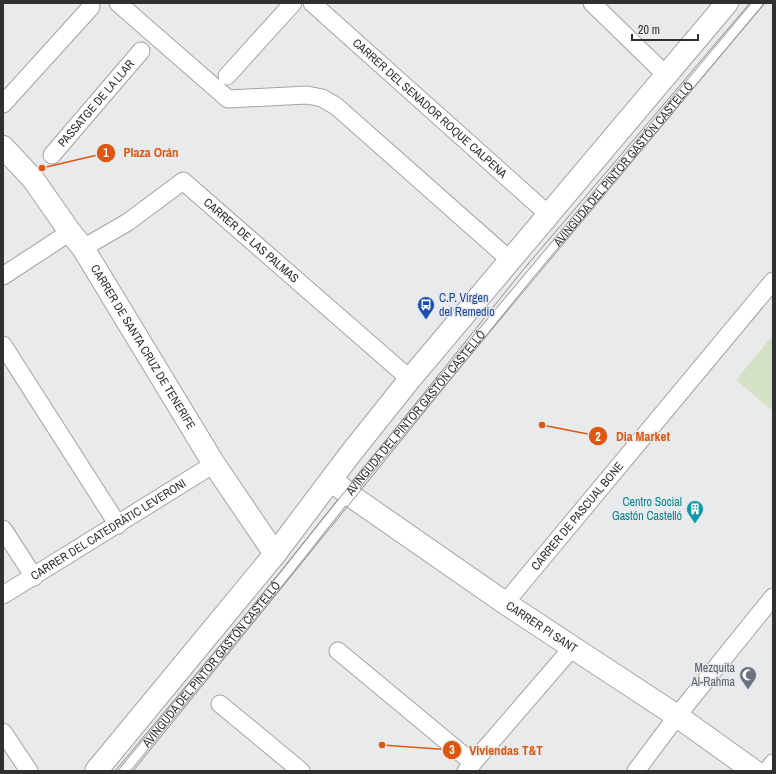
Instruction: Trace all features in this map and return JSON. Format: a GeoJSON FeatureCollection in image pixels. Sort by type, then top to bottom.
{"type":"FeatureCollection","features":[{"type":"Feature","properties":{"kind":"main road","name":"AVINGUDA DEL PINTOR GASTÓN CASTELLÓ"},"geometry":{"type":"LineString","coordinates":[[96,771],[275,554],[410,379],[727,3]]}},
{"type":"Feature","properties":{"kind":"main road","name":"CARRER DE SANTA CRUZ DE TENERIFE"},"geometry":{"type":"LineString","coordinates":[[3,147],[33,179],[76,240],[214,464],[275,554]]}},
{"type":"Feature","properties":{"kind":"main road","name":"CARRER PI SANT"},"geometry":{"type":"LineString","coordinates":[[331,480],[349,495],[505,603],[677,716],[754,771]]}},
{"type":"Feature","properties":{"kind":"street"},"geometry":{"type":"LineString","coordinates":[[118,3],[228,99],[307,95],[322,98],[336,106],[510,260]]}},
{"type":"Feature","properties":{"kind":"street"},"geometry":{"type":"LineString","coordinates":[[227,76],[293,3]]}},
{"type":"Feature","properties":{"kind":"street","name":"CARRER DEL SENADOR ROQUE CALPENA"},"geometry":{"type":"LineString","coordinates":[[312,3],[548,214]]}},
{"type":"Feature","properties":{"kind":"street"},"geometry":{"type":"LineString","coordinates":[[592,3],[666,75]]}},
{"type":"Feature","properties":{"kind":"street"},"geometry":{"type":"LineString","coordinates":[[3,104],[91,7]]}},
{"type":"Feature","properties":{"kind":"street","name":"PASSATGE DE LA LLAR"},"geometry":{"type":"LineString","coordinates":[[52,155],[141,52]]}},
{"type":"Feature","properties":{"kind":"street","name":"CARRER DE LAS PALMAS"},"geometry":{"type":"LineString","coordinates":[[76,240],[128,222],[183,181],[410,379]]}},
{"type":"Feature","properties":{"kind":"street"},"geometry":{"type":"LineString","coordinates":[[3,276],[76,240]]}},
{"type":"Feature","properties":{"kind":"street","name":"CARRER DE PASCUAL BONE"},"geometry":{"type":"LineString","coordinates":[[505,603],[773,281]]}},
{"type":"Feature","properties":{"kind":"street"},"geometry":{"type":"LineString","coordinates":[[3,345],[118,525]]}},
{"type":"Feature","properties":{"kind":"street","name":"CARRER DEL CATEDRÀTIC LEVERONI"},"geometry":{"type":"LineString","coordinates":[[3,595],[214,464]]}},
{"type":"Feature","properties":{"kind":"street"},"geometry":{"type":"LineString","coordinates":[[3,529],[34,577]]}},
{"type":"Feature","properties":{"kind":"street"},"geometry":{"type":"LineString","coordinates":[[636,771],[677,716],[773,597]]}},
{"type":"Feature","properties":{"kind":"street"},"geometry":{"type":"LineString","coordinates":[[338,651],[470,767],[572,648]]}},
{"type":"Feature","properties":{"kind":"street"},"geometry":{"type":"LineString","coordinates":[[220,704],[302,771]]}},
{"type":"Feature","properties":{"kind":"street"},"geometry":{"type":"LineString","coordinates":[[3,732],[29,771]]}},
{"type":"Feature","properties":{"kind":"street"},"geometry":{"type":"LineString","coordinates":[[767,771],[773,763]]}},
{"type":"Feature","properties":{"kind":"lane","name":"AVINGUDA DEL PINTOR GASTÓN CASTELLÓ"},"geometry":{"type":"LineString","coordinates":[[124,771],[283,577],[362,477],[758,3]]}},
{"type":"Feature","properties":{"kind":"green space"},"geometry":{"type":"Polygon","coordinates":[[[773,335],[773,411],[736,380],[773,335]]]}},
{"type":"Feature","properties":{"kind":"tram line"},"geometry":{"type":"LineString","coordinates":[[115,771],[248,612],[523,270],[750,3]]}},
{"type":"Feature","properties":{"kind":"tram line"},"geometry":{"type":"LineString","coordinates":[[133,771],[532,279],[765,3]]}},
{"type":"Feature","properties":{"kind":"place","name":"Plaza Orán"},"geometry":{"type":"Point","coordinates":[42,168]}},
{"type":"Feature","properties":{"kind":"place","name":"C.P. Virgen del Remedio"},"geometry":{"type":"Point","coordinates":[426,320]}},
{"type":"Feature","properties":{"kind":"place","name":"Dia Market"},"geometry":{"type":"Point","coordinates":[542,425]}},
{"type":"Feature","properties":{"kind":"place","name":"Centro Social Gastón Castelló"},"geometry":{"type":"Point","coordinates":[695,524]}},
{"type":"Feature","properties":{"kind":"place","name":"Mezquita Al-Rahma"},"geometry":{"type":"Point","coordinates":[748,690]}},
{"type":"Feature","properties":{"kind":"place","name":"Viviendas T&T"},"geometry":{"type":"Point","coordinates":[382,745]}}]}
